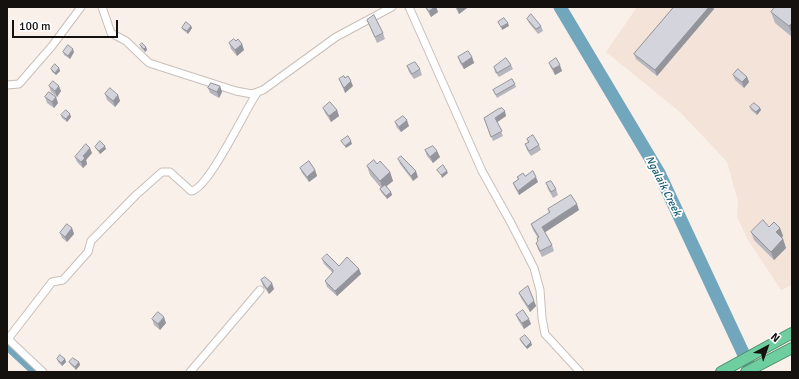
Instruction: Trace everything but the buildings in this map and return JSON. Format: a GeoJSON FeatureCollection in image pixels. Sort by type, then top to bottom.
{"type":"FeatureCollection","features":[{"type":"Feature","properties":{"kind":"highway"},"geometry":{"type":"LineString","coordinates":[[721,372],[792,333]]}},
{"type":"Feature","properties":{"kind":"highway"},"geometry":{"type":"LineString","coordinates":[[746,372],[792,348]]}},
{"type":"Feature","properties":{"kind":"street"},"geometry":{"type":"LineString","coordinates":[[7,85],[19,84],[52,46],[81,7]]}},
{"type":"Feature","properties":{"kind":"street"},"geometry":{"type":"LineString","coordinates":[[102,7],[110,33],[126,42],[149,63],[236,91],[257,94]]}},
{"type":"Feature","properties":{"kind":"street"},"geometry":{"type":"LineString","coordinates":[[43,372],[8,338],[52,282],[63,280],[88,252],[90,241],[136,195],[162,172],[170,172],[191,191],[199,187],[214,167],[247,107],[257,94],[336,37],[392,7]]}},
{"type":"Feature","properties":{"kind":"street"},"geometry":{"type":"LineString","coordinates":[[409,7],[482,171],[512,223],[534,268],[540,290],[545,334],[580,372]]}},
{"type":"Feature","properties":{"kind":"street"},"geometry":{"type":"LineString","coordinates":[[190,372],[260,290]]}},
{"type":"Feature","properties":{"kind":"shaded area"},"geometry":{"type":"Polygon","coordinates":[[[637,7],[792,7],[792,285],[781,290],[748,240],[737,217],[738,201],[727,162],[680,112],[606,52],[637,7]]]}},
{"type":"Feature","properties":{"kind":"waterway","name":"Ngalaik Creek"},"geometry":{"type":"LineString","coordinates":[[560,7],[659,173],[752,372]]}},
{"type":"Feature","properties":{"kind":"waterway"},"geometry":{"type":"LineString","coordinates":[[7,347],[34,372]]}}]}
